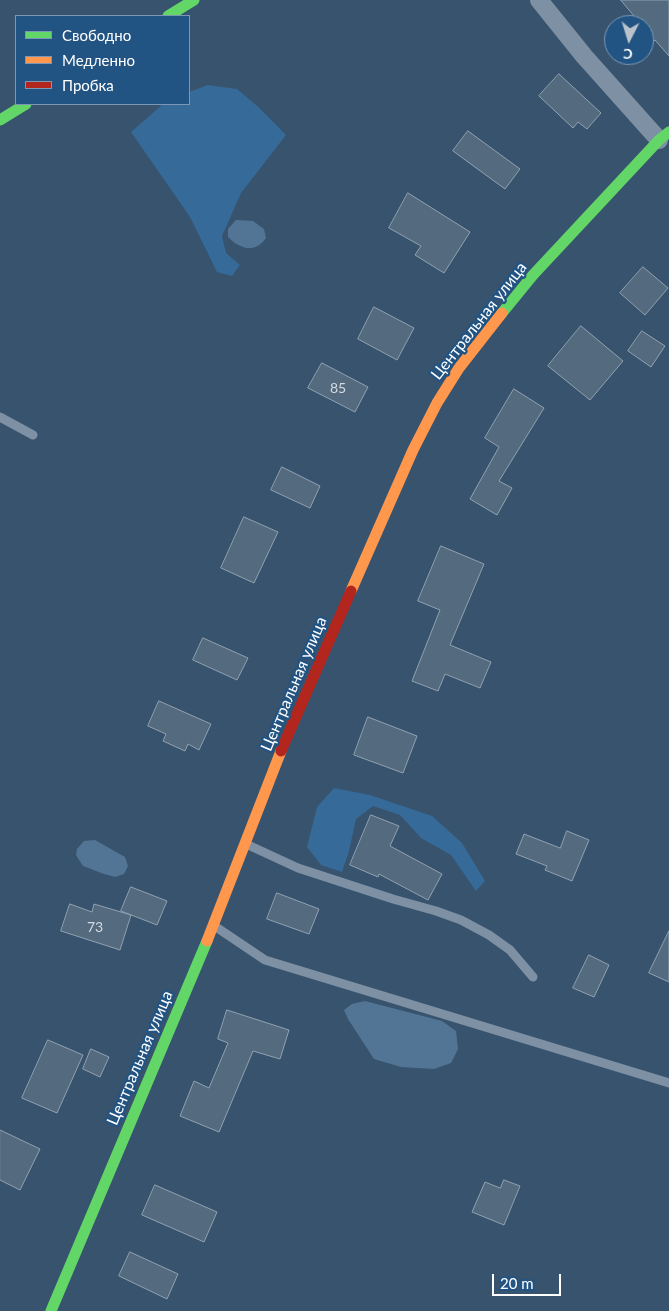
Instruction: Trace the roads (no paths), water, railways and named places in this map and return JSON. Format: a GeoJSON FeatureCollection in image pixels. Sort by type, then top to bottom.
{"type":"FeatureCollection","features":[{"type":"Feature","properties":{"kind":"street"},"geometry":{"type":"LineString","coordinates":[[170,15],[194,0]]}},
{"type":"Feature","properties":{"kind":"street"},"geometry":{"type":"LineString","coordinates":[[539,0],[584,56],[664,136]]}},
{"type":"Feature","properties":{"kind":"street"},"geometry":{"type":"LineString","coordinates":[[0,120],[24,105]]}},
{"type":"Feature","properties":{"kind":"street","name":"Центральная улица"},"geometry":{"type":"LineString","coordinates":[[51,1311],[214,926],[280,753],[413,450],[437,402],[459,368],[533,276],[664,136]]}},
{"type":"Feature","properties":{"kind":"lane"},"geometry":{"type":"LineString","coordinates":[[0,418],[33,435]]}},
{"type":"Feature","properties":{"kind":"lane"},"geometry":{"type":"LineString","coordinates":[[246,844],[298,868],[462,920],[489,935],[510,950],[533,977]]}},
{"type":"Feature","properties":{"kind":"lane"},"geometry":{"type":"LineString","coordinates":[[214,926],[265,960],[669,1083]]}}]}
